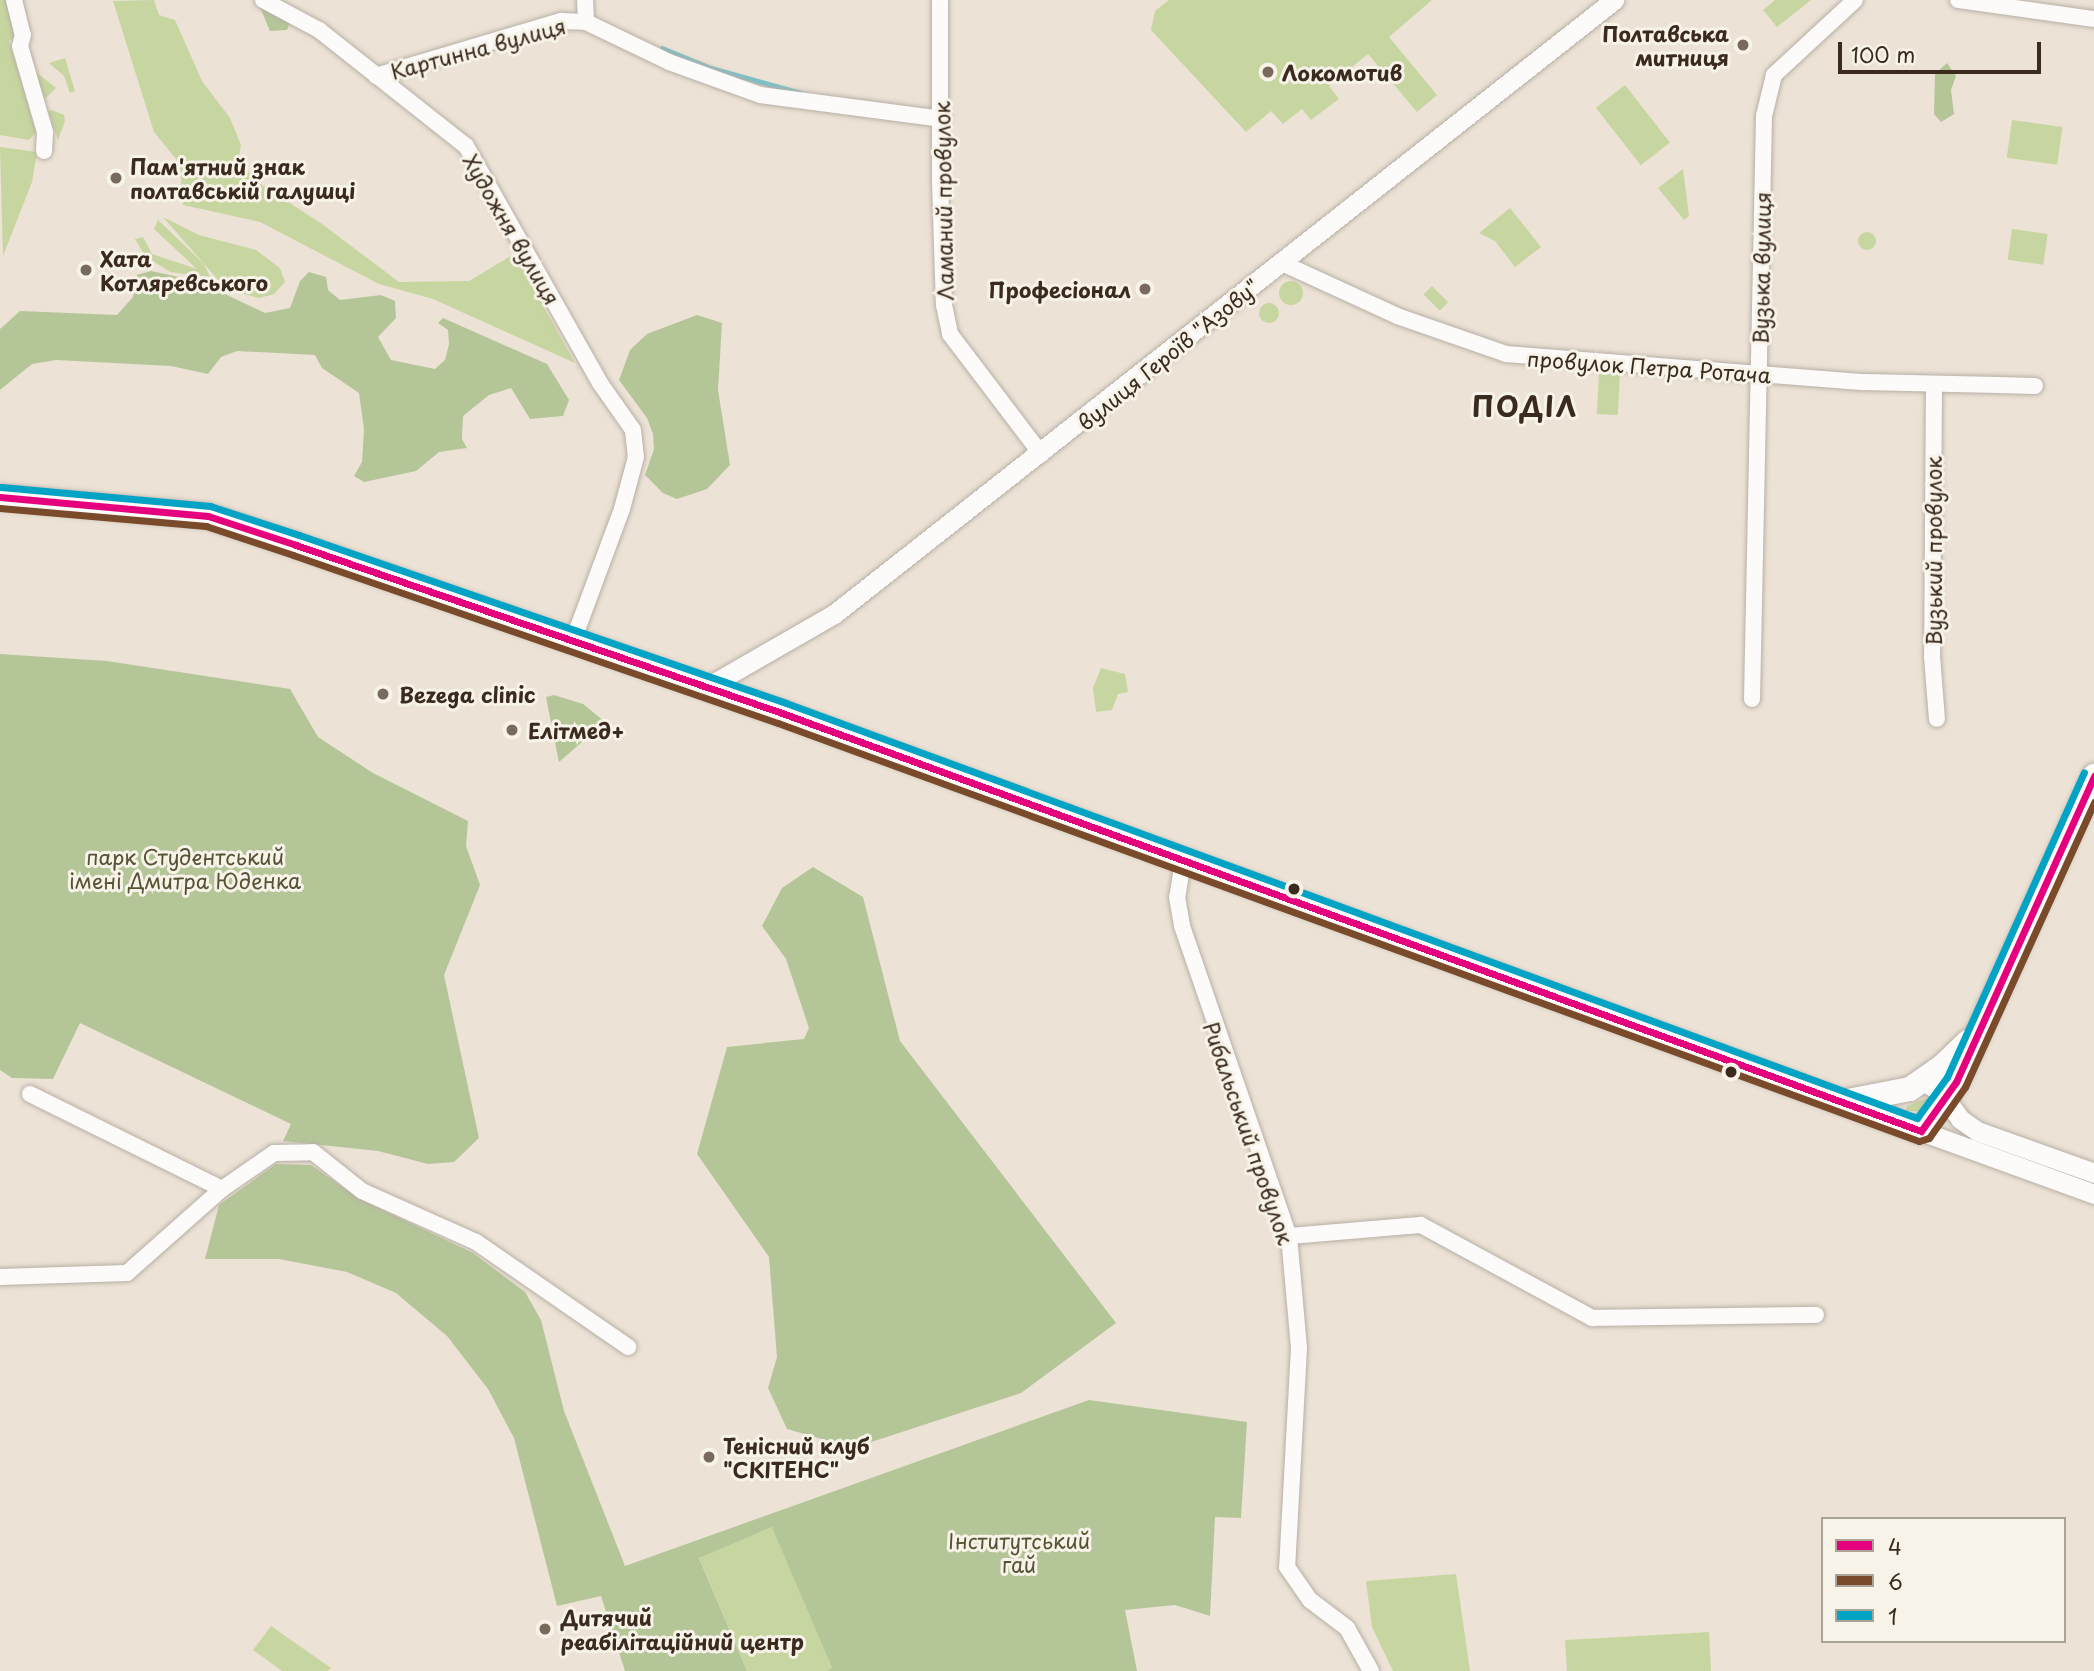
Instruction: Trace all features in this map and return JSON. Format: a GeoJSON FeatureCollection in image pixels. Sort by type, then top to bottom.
{"type":"FeatureCollection","features":[{"type":"Feature","properties":{"kind":"main road"},"geometry":{"type":"LineString","coordinates":[[0,497],[208,516],[707,687],[1921,1131],[1946,1100],[2094,776]]}},
{"type":"Feature","properties":{"kind":"main road"},"geometry":{"type":"LineString","coordinates":[[1839,1101],[1900,1092],[1924,1082],[1960,1051],[1982,1026]]}},
{"type":"Feature","properties":{"kind":"main road"},"geometry":{"type":"LineString","coordinates":[[1886,1118],[1900,1092]]}},
{"type":"Feature","properties":{"kind":"street"},"geometry":{"type":"LineString","coordinates":[[13,0],[23,35],[20,46],[45,132],[44,151]]}},
{"type":"Feature","properties":{"kind":"street","name":"Художня вулиця"},"geometry":{"type":"LineString","coordinates":[[263,0],[319,30],[466,146],[600,383],[633,429],[636,457],[573,641]]}},
{"type":"Feature","properties":{"kind":"street"},"geometry":{"type":"LineString","coordinates":[[586,0],[586,22]]}},
{"type":"Feature","properties":{"kind":"street","name":"Ламаний провулок"},"geometry":{"type":"LineString","coordinates":[[940,0],[944,305],[950,334],[1041,454]]}},
{"type":"Feature","properties":{"kind":"street","name":"вулиця Героїв \"Азову\""},"geometry":{"type":"LineString","coordinates":[[707,687],[834,614],[1041,454],[1614,0]]}},
{"type":"Feature","properties":{"kind":"street","name":"Вузька вулиця"},"geometry":{"type":"LineString","coordinates":[[1752,699],[1764,116],[1774,75],[1856,0]]}},
{"type":"Feature","properties":{"kind":"street"},"geometry":{"type":"LineString","coordinates":[[1958,0],[2094,19]]}},
{"type":"Feature","properties":{"kind":"street","name":"Картинна вулиця"},"geometry":{"type":"LineString","coordinates":[[376,76],[561,21],[586,22],[669,62],[760,95],[942,119]]}},
{"type":"Feature","properties":{"kind":"street","name":"провулок Петра Ротача"},"geometry":{"type":"LineString","coordinates":[[1282,263],[1398,316],[1506,354],[1758,374],[1934,384],[2035,386]]}},
{"type":"Feature","properties":{"kind":"street","name":"Вузький провулок"},"geometry":{"type":"LineString","coordinates":[[1934,384],[1932,656],[1937,719]]}},
{"type":"Feature","properties":{"kind":"street","name":"Рибальський провулок"},"geometry":{"type":"LineString","coordinates":[[1183,861],[1177,897],[1182,926],[1289,1236],[1298,1348],[1287,1567],[1310,1600],[1347,1628],[1371,1671]]}},
{"type":"Feature","properties":{"kind":"street"},"geometry":{"type":"LineString","coordinates":[[1924,1082],[1946,1100],[1968,1126],[2008,1153],[2094,1194]]}},
{"type":"Feature","properties":{"kind":"street"},"geometry":{"type":"LineString","coordinates":[[30,1094],[222,1189]]}},
{"type":"Feature","properties":{"kind":"street"},"geometry":{"type":"LineString","coordinates":[[1921,1131],[2094,1173]]}},
{"type":"Feature","properties":{"kind":"street"},"geometry":{"type":"LineString","coordinates":[[0,1277],[127,1273],[222,1189],[274,1153],[313,1152],[362,1191],[476,1242],[628,1347]]}},
{"type":"Feature","properties":{"kind":"street"},"geometry":{"type":"LineString","coordinates":[[1289,1236],[1421,1225],[1592,1318],[1816,1315]]}},
{"type":"Feature","properties":{"kind":"green space"},"geometry":{"type":"Polygon","coordinates":[[[0,0],[9,0],[19,36],[9,40],[36,132],[29,140],[0,135],[0,0]]]}},
{"type":"Feature","properties":{"kind":"green space"},"geometry":{"type":"Polygon","coordinates":[[[154,0],[159,15],[175,20],[202,81],[230,118],[241,145],[239,157],[253,179],[322,224],[399,282],[469,281],[514,254],[575,363],[433,299],[379,284],[260,222],[183,205],[180,164],[154,132],[113,1],[154,0]]]}},
{"type":"Feature","properties":{"kind":"green space","name":"Локомотив"},"geometry":{"type":"Polygon","coordinates":[[[1169,0],[1432,0],[1389,37],[1437,95],[1417,112],[1368,54],[1329,86],[1339,99],[1311,120],[1302,109],[1283,124],[1271,111],[1246,132],[1151,30],[1155,11],[1169,0]]]}},
{"type":"Feature","properties":{"kind":"green space"},"geometry":{"type":"Polygon","coordinates":[[[1775,0],[1811,0],[1777,27],[1763,10],[1775,0]]]}},
{"type":"Feature","properties":{"kind":"green space"},"geometry":{"type":"Polygon","coordinates":[[[259,5],[290,23],[287,30],[270,31],[259,5]]]}},
{"type":"Feature","properties":{"kind":"green space"},"geometry":{"type":"Polygon","coordinates":[[[65,58],[75,91],[70,93],[64,76],[49,63],[65,58]]]}},
{"type":"Feature","properties":{"kind":"green space"},"geometry":{"type":"Polygon","coordinates":[[[1947,63],[1956,76],[1951,90],[1954,114],[1941,122],[1934,114],[1935,74],[1947,63]]]}},
{"type":"Feature","properties":{"kind":"green space"},"geometry":{"type":"Polygon","coordinates":[[[35,71],[56,88],[47,97],[44,98],[35,71]]]}},
{"type":"Feature","properties":{"kind":"green space"},"geometry":{"type":"Polygon","coordinates":[[[1625,85],[1670,143],[1641,165],[1596,108],[1625,85]]]}},
{"type":"Feature","properties":{"kind":"green space"},"geometry":{"type":"Polygon","coordinates":[[[48,111],[64,115],[65,121],[58,140],[48,111]]]}},
{"type":"Feature","properties":{"kind":"green space"},"geometry":{"type":"Polygon","coordinates":[[[2012,120],[2063,127],[2057,165],[2007,158],[2012,120]]]}},
{"type":"Feature","properties":{"kind":"green space"},"geometry":{"type":"Polygon","coordinates":[[[0,147],[37,152],[32,182],[3,256],[0,147]]]}},
{"type":"Feature","properties":{"kind":"green space"},"geometry":{"type":"Polygon","coordinates":[[[1683,169],[1689,216],[1684,220],[1658,188],[1683,169]]]}},
{"type":"Feature","properties":{"kind":"green space"},"geometry":{"type":"Polygon","coordinates":[[[1510,208],[1541,247],[1515,267],[1495,241],[1479,233],[1510,208]]]}},
{"type":"Feature","properties":{"kind":"green space"},"geometry":{"type":"Polygon","coordinates":[[[163,217],[199,235],[256,250],[280,268],[285,282],[274,294],[259,298],[226,289],[163,217]]]}},
{"type":"Feature","properties":{"kind":"green space"},"geometry":{"type":"Polygon","coordinates":[[[158,220],[204,264],[210,277],[170,272],[145,256],[135,239],[143,237],[152,254],[197,269],[154,229],[158,220]]]}},
{"type":"Feature","properties":{"kind":"green space"},"geometry":{"type":"Polygon","coordinates":[[[2012,229],[2048,234],[2043,265],[2008,260],[2012,229]]]}},
{"type":"Feature","properties":{"kind":"green space"},"geometry":{"type":"Polygon","coordinates":[[[1867,232],[1873,235],[1876,241],[1873,247],[1867,250],[1861,247],[1858,241],[1861,235],[1867,232]]]}},
{"type":"Feature","properties":{"kind":"green space"},"geometry":{"type":"Polygon","coordinates":[[[151,271],[197,281],[265,313],[290,308],[300,281],[309,272],[326,277],[328,290],[340,300],[381,295],[395,301],[396,318],[378,337],[391,360],[435,369],[445,360],[449,344],[448,330],[438,323],[443,318],[547,364],[569,400],[563,416],[530,419],[511,388],[489,395],[463,416],[462,439],[467,448],[439,452],[416,471],[364,482],[354,476],[362,462],[364,429],[359,393],[322,368],[315,355],[237,351],[221,357],[208,374],[171,366],[56,360],[32,364],[0,390],[0,329],[20,311],[117,315],[133,297],[137,275],[151,271]]]}},
{"type":"Feature","properties":{"kind":"green space"},"geometry":{"type":"Polygon","coordinates":[[[1291,281],[1299,285],[1303,293],[1299,301],[1291,305],[1283,301],[1279,293],[1283,285],[1291,281]]]}},
{"type":"Feature","properties":{"kind":"green space"},"geometry":{"type":"Polygon","coordinates":[[[1432,286],[1448,302],[1440,311],[1424,294],[1432,286]]]}},
{"type":"Feature","properties":{"kind":"green space"},"geometry":{"type":"Polygon","coordinates":[[[1269,303],[1276,306],[1279,313],[1276,320],[1269,323],[1262,320],[1259,313],[1262,306],[1269,303]]]}},
{"type":"Feature","properties":{"kind":"green space"},"geometry":{"type":"Polygon","coordinates":[[[697,315],[722,323],[718,390],[730,465],[707,489],[677,499],[663,493],[645,475],[654,449],[653,434],[647,418],[619,380],[630,350],[647,334],[697,315]]]}},
{"type":"Feature","properties":{"kind":"green space"},"geometry":{"type":"Polygon","coordinates":[[[1599,373],[1620,374],[1618,415],[1597,414],[1599,373]]]}},
{"type":"Feature","properties":{"kind":"green space","name":"парк Студентський імені Дмитра Юденка"},"geometry":{"type":"Polygon","coordinates":[[[0,654],[107,661],[290,689],[318,737],[373,773],[468,821],[466,846],[480,885],[444,975],[479,1138],[454,1162],[428,1164],[378,1151],[283,1141],[291,1124],[80,1023],[53,1079],[12,1078],[0,1070],[0,654]]]}},
{"type":"Feature","properties":{"kind":"green space"},"geometry":{"type":"Polygon","coordinates":[[[1101,668],[1125,674],[1128,692],[1118,694],[1112,710],[1096,712],[1093,688],[1101,668]]]}},
{"type":"Feature","properties":{"kind":"green space"},"geometry":{"type":"Polygon","coordinates":[[[554,695],[583,704],[605,722],[559,762],[546,697],[554,695]]]}},
{"type":"Feature","properties":{"kind":"green space"},"geometry":{"type":"Polygon","coordinates":[[[813,867],[863,897],[900,1041],[1116,1323],[1021,1393],[853,1448],[787,1429],[768,1388],[777,1357],[769,1257],[697,1154],[727,1047],[804,1039],[809,1028],[786,959],[762,926],[782,888],[813,867]]]}},
{"type":"Feature","properties":{"kind":"green space"},"geometry":{"type":"Polygon","coordinates":[[[1932,1096],[1924,1111],[1906,1111],[1907,1106],[1932,1096]]]}},
{"type":"Feature","properties":{"kind":"green space","name":"Інститутський гай"},"geometry":{"type":"Polygon","coordinates":[[[276,1164],[311,1165],[360,1199],[473,1253],[525,1292],[541,1320],[564,1411],[625,1566],[1089,1400],[1247,1422],[1241,1518],[1215,1517],[1210,1616],[1175,1605],[1125,1610],[1137,1671],[825,1671],[832,1668],[772,1527],[699,1558],[747,1671],[625,1671],[601,1596],[557,1606],[514,1438],[488,1389],[447,1336],[396,1293],[347,1272],[279,1259],[205,1259],[219,1205],[276,1164]]]}},
{"type":"Feature","properties":{"kind":"green space"},"geometry":{"type":"Polygon","coordinates":[[[773,1527],[832,1668],[825,1671],[747,1671],[699,1557],[773,1527]]]}},
{"type":"Feature","properties":{"kind":"green space"},"geometry":{"type":"Polygon","coordinates":[[[1456,1574],[1470,1671],[1393,1671],[1372,1627],[1366,1581],[1456,1574]]]}},
{"type":"Feature","properties":{"kind":"green space"},"geometry":{"type":"Polygon","coordinates":[[[271,1626],[331,1668],[328,1671],[282,1671],[253,1650],[271,1626]]]}},
{"type":"Feature","properties":{"kind":"green space"},"geometry":{"type":"Polygon","coordinates":[[[1709,1632],[1711,1671],[1567,1671],[1565,1640],[1709,1632]]]}},
{"type":"Feature","properties":{"kind":"waterway"},"geometry":{"type":"LineString","coordinates":[[662,48],[711,68],[801,93]]}},
{"type":"Feature","properties":{"kind":"transit line","name":"1"},"geometry":{"type":"LineString","coordinates":[[1,487],[210,506],[299,535],[786,703],[1917,1118],[1947,1077],[2084,772]]}},
{"type":"Feature","properties":{"kind":"transit line","name":"4"},"geometry":{"type":"LineString","coordinates":[[0,497],[208,516],[296,545],[782,713],[1921,1131],[1956,1082],[2094,776]]}},
{"type":"Feature","properties":{"kind":"transit line","name":"6"},"geometry":{"type":"LineString","coordinates":[[0,508],[206,526],[778,723],[1919,1141],[1929,1138],[1965,1087],[2094,802]]}},
{"type":"Feature","properties":{"kind":"place","name":"Полтавська митниця"},"geometry":{"type":"Point","coordinates":[1743,45]}},
{"type":"Feature","properties":{"kind":"place","name":"Локомотив"},"geometry":{"type":"Point","coordinates":[1268,72]}},
{"type":"Feature","properties":{"kind":"place","name":"Пам'ятний знак полтавській галушці"},"geometry":{"type":"Point","coordinates":[116,178]}},
{"type":"Feature","properties":{"kind":"place","name":"Хата Котляревського"},"geometry":{"type":"Point","coordinates":[86,270]}},
{"type":"Feature","properties":{"kind":"place","name":"Професіонал"},"geometry":{"type":"Point","coordinates":[1145,289]}},
{"type":"Feature","properties":{"kind":"place","name":"Bezega clinic"},"geometry":{"type":"Point","coordinates":[383,694]}},
{"type":"Feature","properties":{"kind":"place","name":"Елітмед+"},"geometry":{"type":"Point","coordinates":[512,730]}},
{"type":"Feature","properties":{"kind":"place","name":"Тенісний клуб \"СКІТЕНС\""},"geometry":{"type":"Point","coordinates":[709,1457]}},
{"type":"Feature","properties":{"kind":"place","name":"Дитячий реабілітаційний центр"},"geometry":{"type":"Point","coordinates":[545,1629]}},
{"type":"Feature","properties":{"kind":"district","name":"ПОДІЛ"},"geometry":{"type":"Point","coordinates":[1525,406]}}]}
